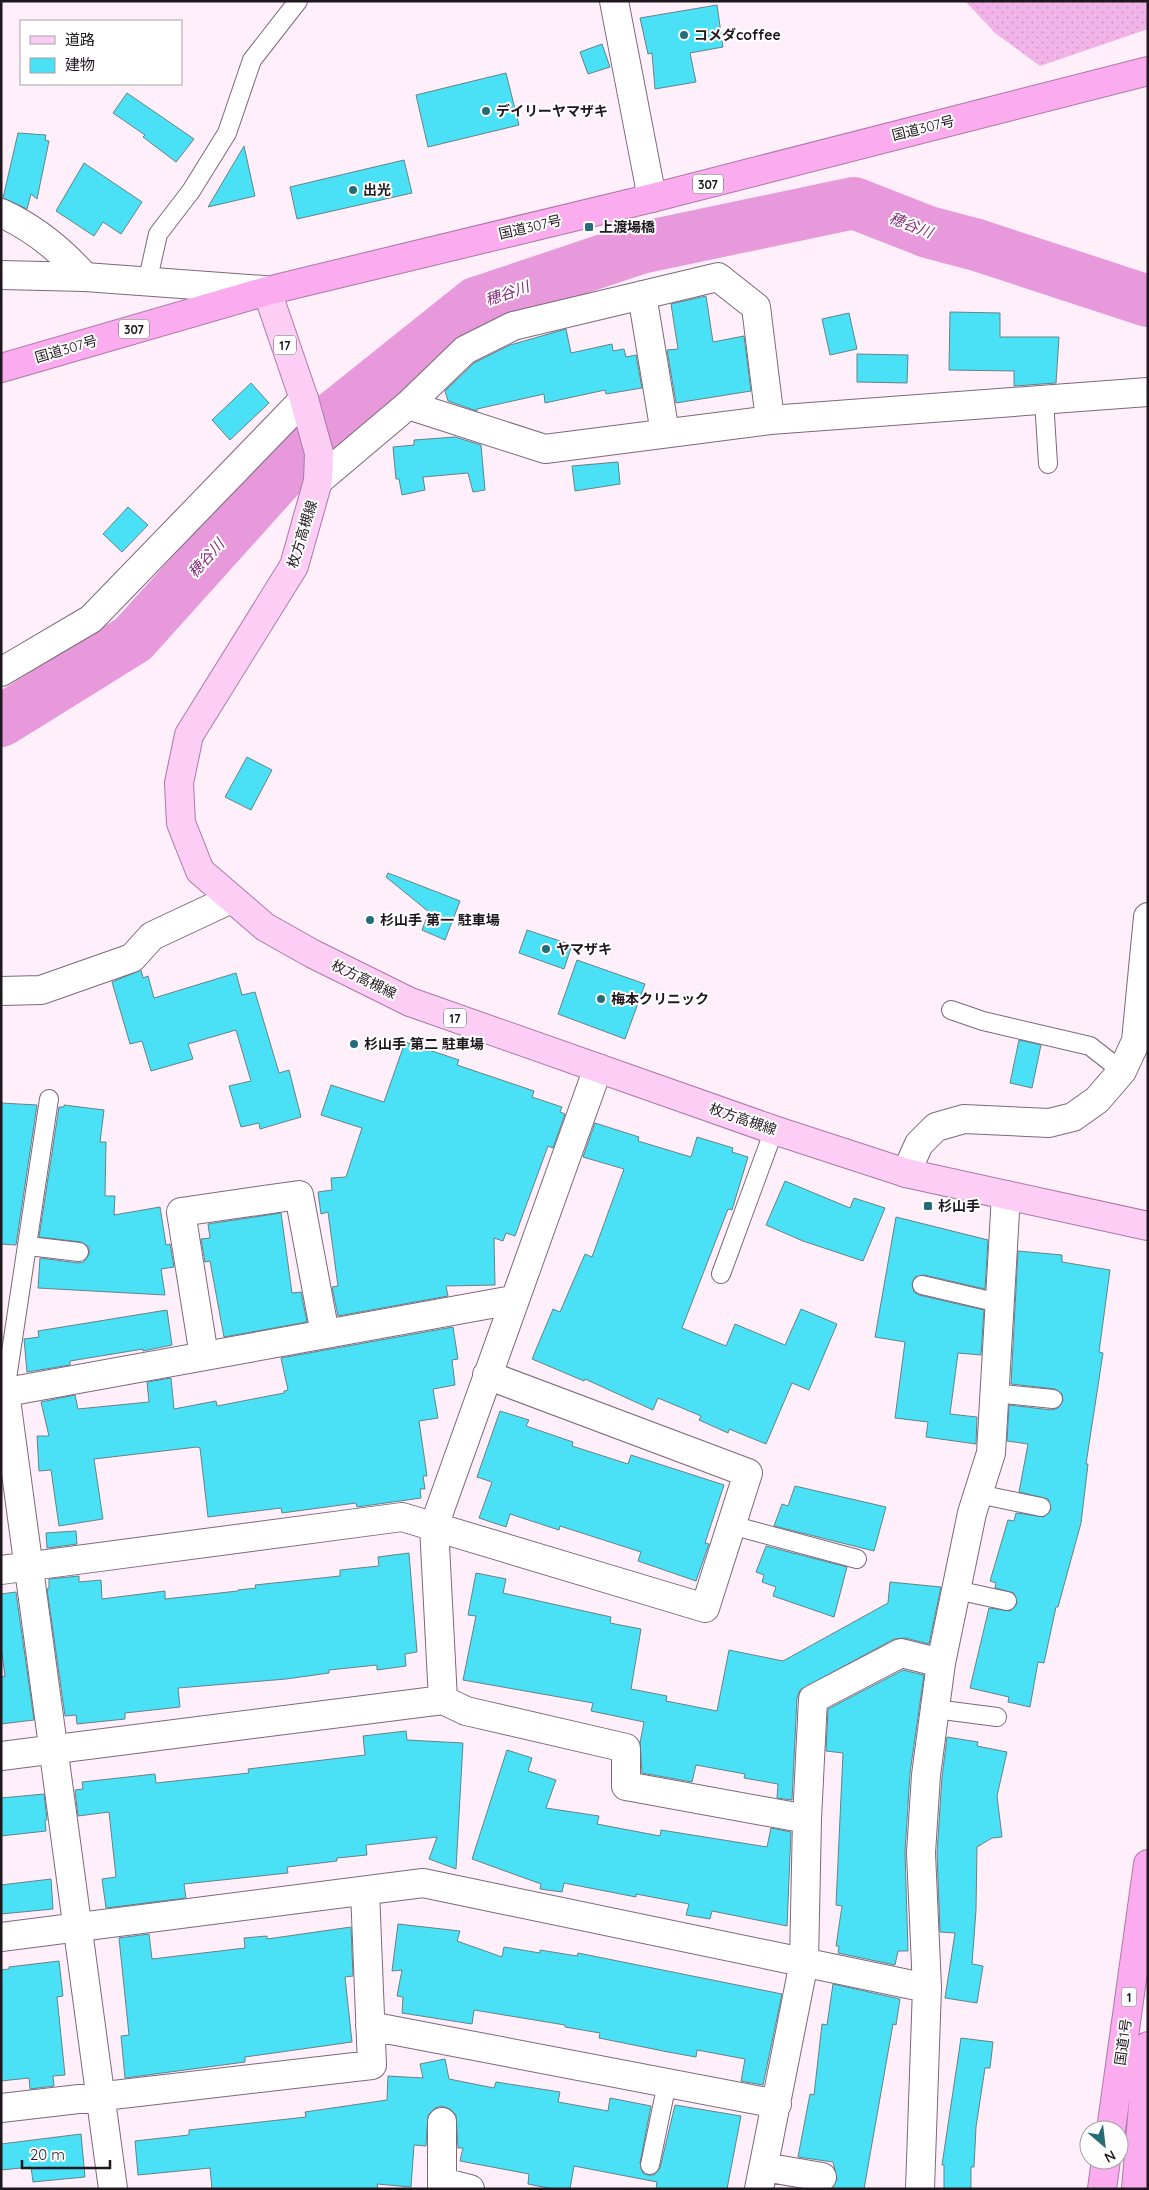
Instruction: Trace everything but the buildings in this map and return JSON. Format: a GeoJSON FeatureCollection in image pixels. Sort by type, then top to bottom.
{"type":"FeatureCollection","features":[{"type":"Feature","properties":{"kind":"highway","name":"国道307号"},"geometry":{"type":"LineString","coordinates":[[1,368],[267,291],[652,198],[1148,71]]}},
{"type":"Feature","properties":{"kind":"highway","name":"国道1号"},"geometry":{"type":"LineString","coordinates":[[1111,2120],[1148,1864]]}},
{"type":"Feature","properties":{"kind":"highway"},"geometry":{"type":"LineString","coordinates":[[1136,2189],[1148,2046]]}},
{"type":"Feature","properties":{"kind":"highway"},"geometry":{"type":"LineString","coordinates":[[1102,2189],[1105,2170]]}},
{"type":"Feature","properties":{"kind":"main road","name":"枚方高槻線"},"geometry":{"type":"LineString","coordinates":[[267,291],[304,399],[319,453],[318,481],[294,566],[190,734],[179,783],[181,823],[200,872],[231,899],[273,931],[410,1002],[774,1130],[906,1173],[1148,1226]]}},
{"type":"Feature","properties":{"kind":"street"},"geometry":{"type":"LineString","coordinates":[[614,1],[652,198]]}},
{"type":"Feature","properties":{"kind":"street"},"geometry":{"type":"LineString","coordinates":[[1,212],[21,222],[62,251],[86,277]]}},
{"type":"Feature","properties":{"kind":"street"},"geometry":{"type":"LineString","coordinates":[[1,275],[86,277],[267,291]]}},
{"type":"Feature","properties":{"kind":"street"},"geometry":{"type":"LineString","coordinates":[[318,481],[408,405],[465,350],[513,326],[718,277],[756,307],[770,420]]}},
{"type":"Feature","properties":{"kind":"street"},"geometry":{"type":"LineString","coordinates":[[642,295],[665,433]]}},
{"type":"Feature","properties":{"kind":"street"},"geometry":{"type":"LineString","coordinates":[[408,405],[545,449],[770,420],[1148,392]]}},
{"type":"Feature","properties":{"kind":"street"},"geometry":{"type":"LineString","coordinates":[[1,672],[91,619],[304,399]]}},
{"type":"Feature","properties":{"kind":"street"},"geometry":{"type":"LineString","coordinates":[[1,990],[41,990],[132,958],[152,936],[231,899]]}},
{"type":"Feature","properties":{"kind":"street"},"geometry":{"type":"LineString","coordinates":[[906,1173],[920,1144],[936,1127],[964,1119],[1049,1123],[1074,1116],[1097,1100],[1122,1071],[1136,1041],[1147,933]]}},
{"type":"Feature","properties":{"kind":"street"},"geometry":{"type":"LineString","coordinates":[[443,1700],[434,1526],[513,1300],[598,1068]]}},
{"type":"Feature","properties":{"kind":"street"},"geometry":{"type":"LineString","coordinates":[[204,1356],[181,1212],[298,1195],[325,1334]]}},
{"type":"Feature","properties":{"kind":"street"},"geometry":{"type":"LineString","coordinates":[[920,2189],[927,1988],[921,1853],[926,1776],[941,1663],[978,1494],[991,1453],[1006,1195]]}},
{"type":"Feature","properties":{"kind":"street"},"geometry":{"type":"LineString","coordinates":[[113,2189],[54,1749],[3,1393],[513,1300]]}},
{"type":"Feature","properties":{"kind":"street"},"geometry":{"type":"LineString","coordinates":[[1,1570],[402,1517],[705,1608],[748,1473],[487,1375]]}},
{"type":"Feature","properties":{"kind":"street"},"geometry":{"type":"LineString","coordinates":[[822,2177],[762,2178],[804,1962],[807,1819],[813,1699],[901,1653],[941,1663]]}},
{"type":"Feature","properties":{"kind":"street"},"geometry":{"type":"LineString","coordinates":[[1,1756],[443,1700],[466,1711],[626,1748],[626,1786],[807,1819]]}},
{"type":"Feature","properties":{"kind":"street"},"geometry":{"type":"LineString","coordinates":[[1,1937],[423,1883],[927,1988]]}},
{"type":"Feature","properties":{"kind":"street"},"geometry":{"type":"LineString","coordinates":[[1,2108],[372,2065],[365,1891]]}},
{"type":"Feature","properties":{"kind":"street"},"geometry":{"type":"LineString","coordinates":[[370,2026],[777,2104]]}},
{"type":"Feature","properties":{"kind":"street"},"geometry":{"type":"LineString","coordinates":[[442,2122],[442,2185],[470,2189]]}},
{"type":"Feature","properties":{"kind":"lane"},"geometry":{"type":"LineString","coordinates":[[147,283],[158,234],[191,191],[227,133],[252,60],[298,1]]}},
{"type":"Feature","properties":{"kind":"lane"},"geometry":{"type":"LineString","coordinates":[[1044,400],[1048,464]]}},
{"type":"Feature","properties":{"kind":"lane"},"geometry":{"type":"LineString","coordinates":[[951,1010],[983,1021],[1090,1046],[1122,1071]]}},
{"type":"Feature","properties":{"kind":"lane"},"geometry":{"type":"LineString","coordinates":[[3,1393],[28,1246],[49,1099]]}},
{"type":"Feature","properties":{"kind":"lane"},"geometry":{"type":"LineString","coordinates":[[721,1274],[774,1130]]}},
{"type":"Feature","properties":{"kind":"lane"},"geometry":{"type":"LineString","coordinates":[[28,1246],[79,1252]]}},
{"type":"Feature","properties":{"kind":"lane"},"geometry":{"type":"LineString","coordinates":[[922,1285],[999,1303]]}},
{"type":"Feature","properties":{"kind":"lane"},"geometry":{"type":"LineString","coordinates":[[994,1393],[1053,1399]]}},
{"type":"Feature","properties":{"kind":"lane"},"geometry":{"type":"LineString","coordinates":[[978,1494],[1041,1507]]}},
{"type":"Feature","properties":{"kind":"lane"},"geometry":{"type":"LineString","coordinates":[[732,1525],[857,1559]]}},
{"type":"Feature","properties":{"kind":"lane"},"geometry":{"type":"LineString","coordinates":[[956,1590],[1007,1602]]}},
{"type":"Feature","properties":{"kind":"lane"},"geometry":{"type":"LineString","coordinates":[[935,1708],[998,1717]]}},
{"type":"Feature","properties":{"kind":"lane"},"geometry":{"type":"LineString","coordinates":[[650,2165],[667,2083]]}},
{"type":"Feature","properties":{"kind":"shaded area"},"geometry":{"type":"Polygon","coordinates":[[[965,1],[1148,1],[1148,29],[1040,66],[995,33],[965,1]]]}},
{"type":"Feature","properties":{"kind":"waterway","name":"穂谷川"},"geometry":{"type":"LineString","coordinates":[[1,721],[133,639],[331,419],[476,303],[640,248],[854,203],[928,232],[977,245],[1148,301]]}},
{"type":"Feature","properties":{"kind":"place","name":"コメダcoffee"},"geometry":{"type":"Point","coordinates":[684,35]}},
{"type":"Feature","properties":{"kind":"place","name":"デイリーヤマザキ"},"geometry":{"type":"Point","coordinates":[486,111]}},
{"type":"Feature","properties":{"kind":"place","name":"出光"},"geometry":{"type":"Point","coordinates":[353,190]}},
{"type":"Feature","properties":{"kind":"place","name":"上渡場橋"},"geometry":{"type":"Point","coordinates":[589,227]}},
{"type":"Feature","properties":{"kind":"place","name":"杉山手 第一 駐車場"},"geometry":{"type":"Point","coordinates":[370,920]}},
{"type":"Feature","properties":{"kind":"place","name":"ヤマザキ"},"geometry":{"type":"Point","coordinates":[546,949]}},
{"type":"Feature","properties":{"kind":"place","name":"梅本クリニック"},"geometry":{"type":"Point","coordinates":[601,999]}},
{"type":"Feature","properties":{"kind":"place","name":"杉山手 第二 駐車場"},"geometry":{"type":"Point","coordinates":[354,1044]}},
{"type":"Feature","properties":{"kind":"place","name":"杉山手"},"geometry":{"type":"Point","coordinates":[928,1206]}}]}
